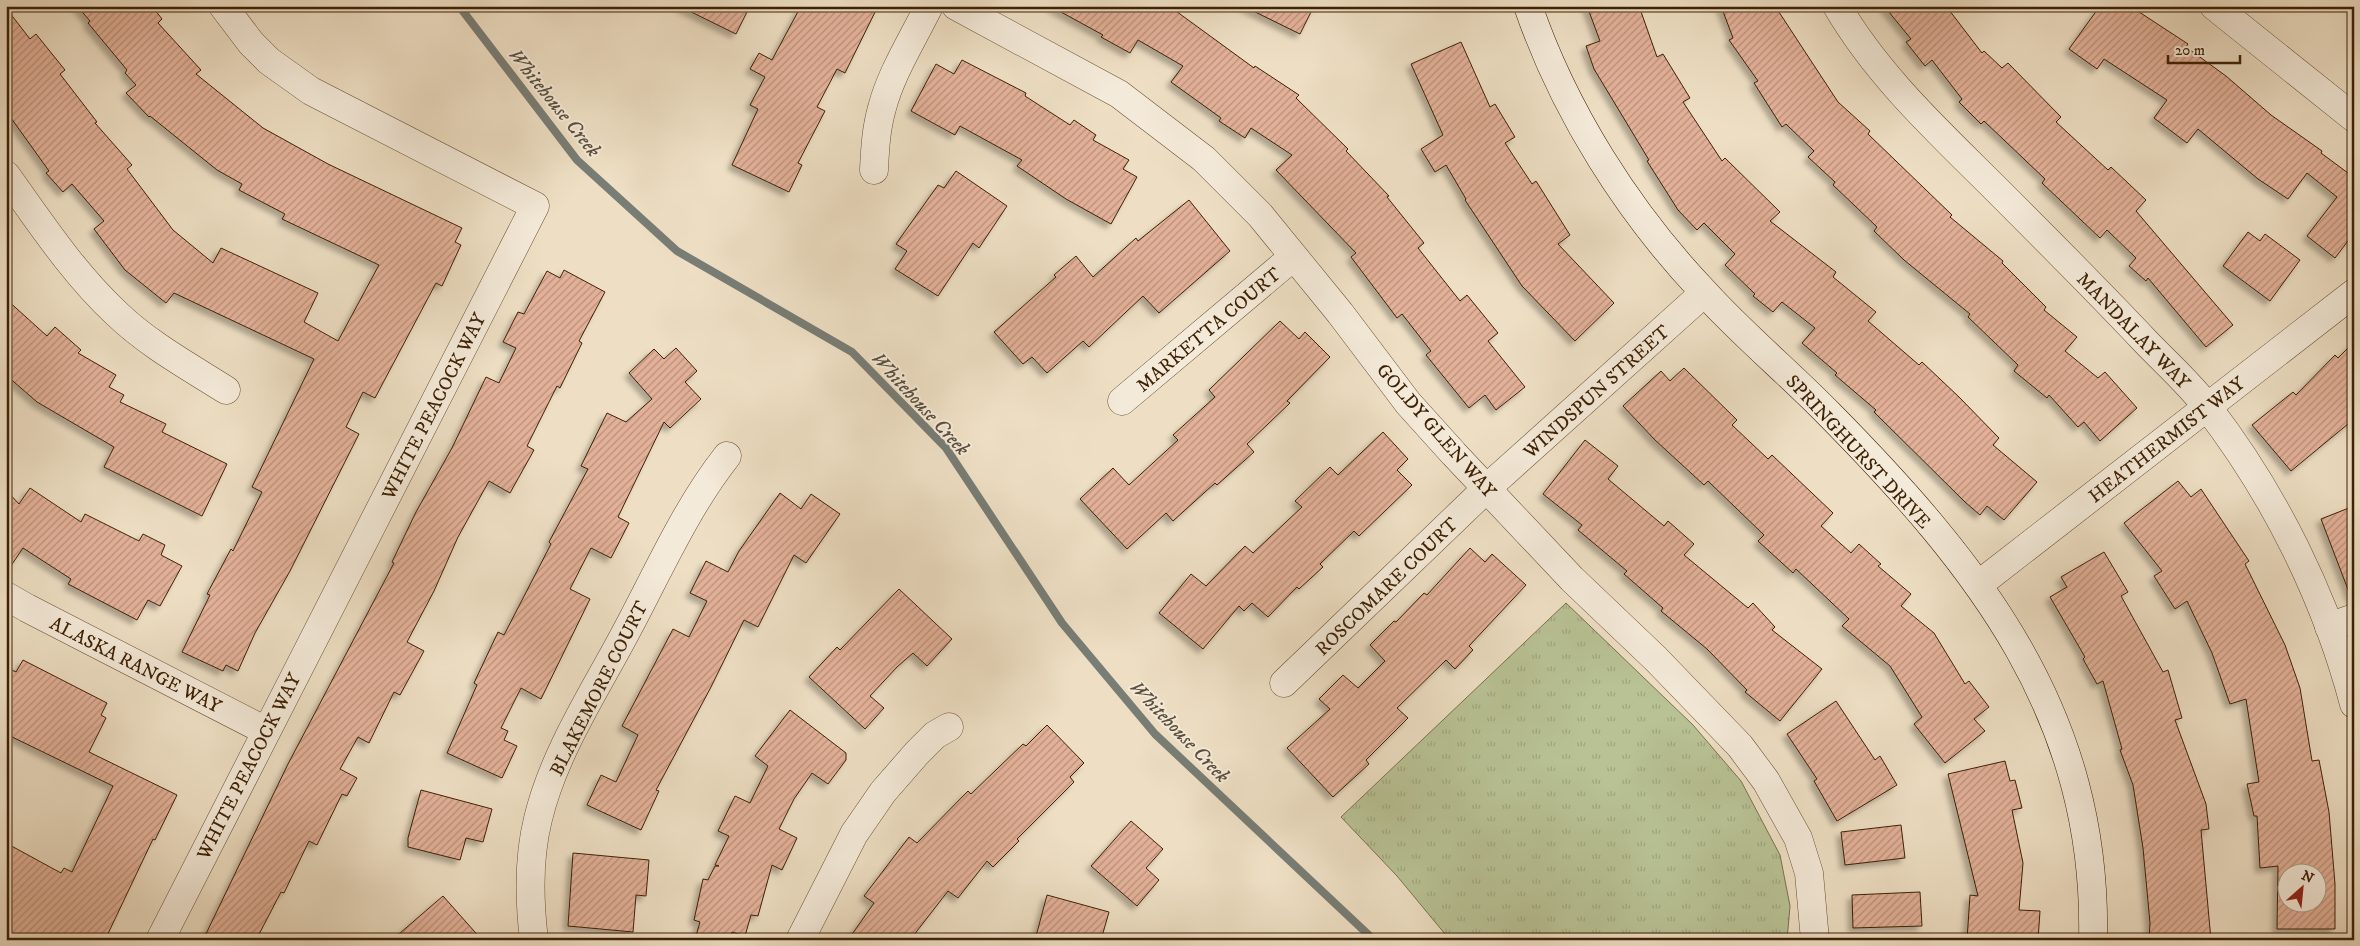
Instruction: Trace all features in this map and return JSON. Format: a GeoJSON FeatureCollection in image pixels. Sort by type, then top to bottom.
{"type":"FeatureCollection","features":[{"type":"Feature","properties":{"kind":"street","name":"WHITE PEACOCK WAY"},"geometry":{"type":"LineString","coordinates":[[160,940],[535,206],[311,91],[269,61],[251,43],[223,6]]}},
{"type":"Feature","properties":{"kind":"street"},"geometry":{"type":"LineString","coordinates":[[874,170],[876,134],[882,106],[892,80],[929,6]]}},
{"type":"Feature","properties":{"kind":"street","name":"GOLDY GLEN WAY"},"geometry":{"type":"LineString","coordinates":[[956,6],[1120,94],[1204,158],[1260,215],[1340,313],[1408,402],[1454,454],[1572,578],[1656,659],[1740,746],[1766,781],[1798,838],[1809,874],[1815,940]]}},
{"type":"Feature","properties":{"kind":"street","name":"SPRINGHURST DRIVE"},"geometry":{"type":"LineString","coordinates":[[1528,6],[1554,69],[1581,123],[1612,174],[1646,223],[1704,293],[1828,412],[1883,470],[1978,585],[2010,630],[2038,681],[2061,735],[2084,818],[2092,875],[2093,940]]}},
{"type":"Feature","properties":{"kind":"street","name":"MANDALAY WAY"},"geometry":{"type":"LineString","coordinates":[[1837,6],[1878,66],[1914,106],[2102,295],[2207,407],[2253,473],[2342,623],[2354,704]]}},
{"type":"Feature","properties":{"kind":"street"},"geometry":{"type":"LineString","coordinates":[[2214,6],[2354,118]]}},
{"type":"Feature","properties":{"kind":"street"},"geometry":{"type":"LineString","coordinates":[[6,175],[63,254],[98,296],[117,315],[160,348],[226,390]]}},
{"type":"Feature","properties":{"kind":"street","name":"MARKETTA COURT"},"geometry":{"type":"LineString","coordinates":[[1122,401],[1293,257]]}},
{"type":"Feature","properties":{"kind":"street","name":"WINDSPUN STREET"},"geometry":{"type":"LineString","coordinates":[[1487,488],[1704,293]]}},
{"type":"Feature","properties":{"kind":"street","name":"HEATHERMIST WAY"},"geometry":{"type":"LineString","coordinates":[[1978,585],[2354,293]]}},
{"type":"Feature","properties":{"kind":"street","name":"BLAKEMORE COURT"},"geometry":{"type":"LineString","coordinates":[[534,940],[531,872],[536,829],[545,794],[566,746],[696,500],[727,456]]}},
{"type":"Feature","properties":{"kind":"street","name":"ROSCOMARE COURT"},"geometry":{"type":"LineString","coordinates":[[1284,683],[1487,488]]}},
{"type":"Feature","properties":{"kind":"street","name":"ALASKA RANGE WAY"},"geometry":{"type":"LineString","coordinates":[[6,596],[266,732]]}},
{"type":"Feature","properties":{"kind":"street"},"geometry":{"type":"LineString","coordinates":[[800,940],[854,834],[883,792],[935,735],[949,728]]}},
{"type":"Feature","properties":{"kind":"green space"},"geometry":{"type":"Polygon","coordinates":[[[1566,603],[1693,725],[1741,781],[1780,855],[1790,906],[1787,940],[1450,940],[1397,876],[1341,817],[1566,603]]]}},
{"type":"Feature","properties":{"kind":"building"},"geometry":{"type":"Polygon","coordinates":[[[77,6],[152,6],[162,19],[158,23],[201,70],[196,74],[263,128],[328,164],[462,228],[455,242],[461,245],[442,286],[436,283],[375,398],[363,392],[346,427],[359,434],[290,571],[255,633],[238,671],[226,665],[223,671],[182,652],[210,595],[207,594],[231,549],[233,551],[262,492],[252,487],[314,359],[174,293],[166,303],[125,270],[94,229],[104,221],[72,184],[63,192],[46,173],[49,171],[6,111],[6,8],[30,39],[36,34],[65,70],[60,74],[97,122],[95,123],[132,165],[127,169],[173,230],[213,263],[221,248],[318,293],[304,322],[338,341],[379,265],[282,219],[285,214],[239,190],[242,184],[217,170],[149,117],[126,93],[136,85],[125,73],[127,70],[88,23],[90,21],[77,6]]]}},
{"type":"Feature","properties":{"kind":"building"},"geometry":{"type":"Polygon","coordinates":[[[679,6],[750,6],[736,34],[679,6]]]}},
{"type":"Feature","properties":{"kind":"building"},"geometry":{"type":"Polygon","coordinates":[[[801,6],[878,6],[845,73],[837,69],[817,107],[825,111],[798,163],[802,165],[789,192],[732,165],[758,109],[750,105],[765,77],[750,69],[759,53],[772,60],[801,6]]]}},
{"type":"Feature","properties":{"kind":"building"},"geometry":{"type":"Polygon","coordinates":[[[1050,6],[1169,6],[1254,68],[1255,66],[1299,95],[1296,98],[1348,149],[1346,151],[1389,196],[1387,197],[1424,243],[1418,248],[1460,301],[1467,295],[1498,333],[1488,341],[1525,387],[1496,410],[1485,395],[1469,408],[1426,355],[1431,351],[1402,314],[1397,318],[1351,257],[1356,253],[1276,170],[1292,155],[1251,128],[1245,138],[1219,121],[1221,118],[1171,82],[1183,66],[1138,40],[1130,53],[1101,37],[1103,35],[1050,6]]]}},
{"type":"Feature","properties":{"kind":"building"},"geometry":{"type":"Polygon","coordinates":[[[1243,6],[1314,6],[1300,34],[1243,6]]]}},
{"type":"Feature","properties":{"kind":"building"},"geometry":{"type":"Polygon","coordinates":[[[1587,6],[1639,6],[1657,57],[1663,54],[1690,98],[1683,102],[1722,161],[1725,158],[1780,212],[1770,221],[1836,272],[1833,277],[1876,312],[1868,321],[1919,365],[1922,362],[1959,397],[1999,438],[1993,445],[2037,482],[2004,520],[1987,506],[1980,515],[1965,502],[1874,412],[1876,410],[1835,375],[1837,373],[1802,343],[1815,328],[1782,302],[1773,312],[1753,296],[1755,294],[1725,265],[1735,254],[1704,223],[1697,230],[1678,210],[1647,161],[1649,160],[1594,69],[1586,46],[1600,41],[1587,6]]]}},
{"type":"Feature","properties":{"kind":"building"},"geometry":{"type":"Polygon","coordinates":[[[1721,6],[1775,6],[1838,102],[1870,131],[1868,134],[1952,215],[1950,217],[2003,261],[2002,263],[2046,307],[2044,310],[2077,337],[2065,351],[2098,378],[2105,372],[2137,408],[2100,441],[2084,422],[2078,427],[2049,395],[2047,398],[2014,371],[2018,365],[1968,317],[1970,314],[1904,260],[1874,231],[1877,227],[1833,185],[1835,182],[1808,157],[1814,151],[1786,124],[1782,127],[1754,83],[1758,81],[1729,40],[1733,38],[1721,6]]]}},
{"type":"Feature","properties":{"kind":"building"},"geometry":{"type":"Polygon","coordinates":[[[1884,6],[1946,6],[1982,53],[1984,51],[2002,68],[2008,63],[2061,117],[2056,122],[2108,170],[2111,167],[2146,200],[2136,211],[2233,325],[2206,347],[2148,278],[2146,281],[2129,266],[2136,258],[2107,230],[2100,238],[2042,183],[2045,179],[1984,121],[1981,124],[1959,102],[1962,99],[1932,60],[1925,66],[1906,42],[1911,39],[1884,6]]]}},
{"type":"Feature","properties":{"kind":"building"},"geometry":{"type":"Polygon","coordinates":[[[2100,6],[2130,6],[2188,44],[2186,47],[2226,76],[2271,115],[2322,151],[2321,153],[2352,176],[2354,174],[2354,233],[2335,258],[2307,236],[2337,197],[2307,173],[2288,199],[2258,179],[2198,129],[2187,143],[2154,118],[2167,100],[2104,59],[2097,69],[2069,49],[2100,6]]]}},
{"type":"Feature","properties":{"kind":"building"},"geometry":{"type":"Polygon","coordinates":[[[1461,42],[1490,107],[1495,104],[1515,137],[1505,143],[1532,184],[1536,181],[1570,235],[1558,244],[1614,303],[1575,341],[1522,286],[1465,200],[1446,165],[1435,172],[1421,149],[1443,135],[1411,64],[1461,42]]]}},
{"type":"Feature","properties":{"kind":"building"},"geometry":{"type":"Polygon","coordinates":[[[962,60],[1026,93],[1025,96],[1070,125],[1074,120],[1096,135],[1093,140],[1129,160],[1123,169],[1137,177],[1111,224],[1066,199],[1017,166],[1022,160],[960,126],[955,135],[911,111],[936,64],[954,74],[962,60]]]}},
{"type":"Feature","properties":{"kind":"building"},"geometry":{"type":"Polygon","coordinates":[[[956,171],[1007,206],[979,248],[973,243],[938,296],[895,269],[907,251],[896,244],[938,185],[944,188],[956,171]]]}},
{"type":"Feature","properties":{"kind":"building"},"geometry":{"type":"Polygon","coordinates":[[[1189,200],[1230,251],[1159,313],[1143,296],[1089,347],[1083,341],[1047,373],[1032,357],[1023,364],[994,332],[1056,277],[1054,275],[1076,256],[1093,277],[1136,238],[1138,241],[1189,200]]]}},
{"type":"Feature","properties":{"kind":"building"},"geometry":{"type":"Polygon","coordinates":[[[2248,232],[2260,241],[2265,234],[2300,260],[2270,301],[2223,266],[2248,232]]]}},
{"type":"Feature","properties":{"kind":"building"},"geometry":{"type":"Polygon","coordinates":[[[564,270],[605,292],[579,341],[582,343],[560,388],[557,386],[527,446],[534,450],[510,493],[489,481],[458,537],[434,591],[407,642],[424,651],[400,695],[394,692],[369,743],[358,737],[340,769],[357,778],[347,796],[342,794],[317,845],[309,841],[284,893],[281,892],[256,940],[203,940],[288,764],[394,563],[392,562],[416,512],[452,448],[486,377],[499,383],[516,348],[503,342],[518,312],[524,314],[547,271],[560,278],[564,270]]]}},
{"type":"Feature","properties":{"kind":"building"},"geometry":{"type":"Polygon","coordinates":[[[6,299],[47,336],[55,327],[81,350],[78,353],[116,375],[109,387],[124,395],[120,402],[166,424],[162,432],[227,464],[202,516],[104,467],[114,447],[37,402],[6,375],[6,299]]]}},
{"type":"Feature","properties":{"kind":"building"},"geometry":{"type":"Polygon","coordinates":[[[1280,321],[1299,339],[1305,332],[1330,357],[1287,401],[1290,403],[1247,444],[1254,452],[1217,485],[1215,483],[1173,521],[1166,513],[1127,549],[1080,499],[1113,468],[1129,485],[1178,440],[1173,435],[1215,397],[1209,390],[1280,321]]]}},
{"type":"Feature","properties":{"kind":"building"},"geometry":{"type":"Polygon","coordinates":[[[2354,342],[2354,419],[2291,471],[2252,425],[2293,392],[2296,395],[2335,355],[2338,358],[2354,342]]]}},
{"type":"Feature","properties":{"kind":"building"},"geometry":{"type":"Polygon","coordinates":[[[676,348],[697,371],[685,382],[701,399],[670,428],[664,422],[618,517],[629,523],[611,558],[591,548],[570,589],[590,599],[541,699],[521,688],[501,728],[508,731],[504,740],[517,746],[502,778],[447,753],[477,685],[474,683],[498,632],[504,635],[551,544],[549,542],[588,469],[581,466],[607,413],[626,422],[652,399],[629,373],[654,349],[664,359],[676,348]]]}},
{"type":"Feature","properties":{"kind":"building"},"geometry":{"type":"Polygon","coordinates":[[[1684,368],[1737,420],[1732,425],[1768,459],[1772,455],[1833,513],[1821,526],[1851,553],[1859,544],[1881,564],[1878,566],[1911,594],[1901,606],[1934,633],[1965,684],[1969,681],[1989,707],[1974,719],[1985,731],[1945,763],[1914,724],[1922,717],[1890,666],[1842,626],[1849,619],[1796,569],[1793,573],[1758,541],[1764,535],[1708,481],[1704,485],[1655,440],[1623,406],[1661,371],[1670,381],[1684,368]]]}},
{"type":"Feature","properties":{"kind":"building"},"geometry":{"type":"Polygon","coordinates":[[[1383,432],[1408,459],[1397,470],[1412,485],[1359,536],[1354,531],[1320,564],[1323,567],[1299,589],[1297,587],[1268,617],[1252,603],[1244,611],[1239,606],[1203,649],[1159,613],[1191,574],[1206,586],[1245,546],[1253,553],[1302,507],[1295,501],[1330,467],[1338,475],[1383,432]]]}},
{"type":"Feature","properties":{"kind":"building"},"geometry":{"type":"Polygon","coordinates":[[[1585,440],[1618,466],[1608,479],[1664,526],[1668,521],[1694,544],[1684,555],[1748,608],[1753,603],[1775,627],[1772,630],[1822,669],[1780,721],[1745,692],[1747,690],[1707,649],[1661,611],[1663,608],[1624,574],[1627,571],[1578,530],[1582,525],[1543,494],[1585,440]]]}},
{"type":"Feature","properties":{"kind":"building"},"geometry":{"type":"Polygon","coordinates":[[[2178,481],[2191,497],[2201,489],[2249,561],[2245,564],[2285,645],[2300,688],[2312,761],[2319,760],[2329,812],[2335,884],[2335,929],[2277,929],[2278,866],[2260,868],[2257,816],[2254,816],[2247,784],[2259,782],[2246,699],[2230,704],[2212,653],[2187,601],[2175,609],[2154,576],[2162,571],[2124,523],[2178,481]]]}},
{"type":"Feature","properties":{"kind":"building"},"geometry":{"type":"Polygon","coordinates":[[[30,488],[81,522],[85,514],[139,541],[143,534],[165,545],[161,555],[182,566],[160,606],[148,600],[137,620],[68,584],[71,579],[23,548],[6,573],[6,490],[19,504],[30,488]]]}},
{"type":"Feature","properties":{"kind":"building"},"geometry":{"type":"Polygon","coordinates":[[[780,493],[801,509],[811,494],[840,514],[806,563],[794,555],[758,627],[744,620],[656,790],[659,791],[641,830],[587,805],[601,775],[616,782],[638,735],[622,726],[673,629],[689,637],[707,601],[690,593],[706,561],[728,572],[739,551],[780,493]]]}},
{"type":"Feature","properties":{"kind":"building"},"geometry":{"type":"Polygon","coordinates":[[[2354,506],[2354,599],[2352,600],[2321,519],[2354,506]]]}},
{"type":"Feature","properties":{"kind":"building"},"geometry":{"type":"Polygon","coordinates":[[[1470,548],[1485,562],[1492,554],[1526,585],[1469,646],[1473,650],[1455,669],[1446,660],[1397,708],[1408,718],[1366,760],[1369,764],[1333,797],[1287,748],[1330,709],[1319,699],[1343,675],[1358,688],[1385,661],[1370,645],[1424,593],[1427,595],[1470,548]]]}},
{"type":"Feature","properties":{"kind":"building"},"geometry":{"type":"Polygon","coordinates":[[[2104,552],[2128,592],[2121,596],[2163,672],[2168,670],[2182,718],[2175,720],[2206,804],[2209,829],[2201,830],[2211,940],[2149,940],[2150,923],[2143,848],[2133,785],[2120,750],[2122,749],[2103,681],[2097,684],[2083,659],[2085,657],[2050,597],[2067,587],[2061,577],[2104,552]]]}},
{"type":"Feature","properties":{"kind":"building"},"geometry":{"type":"Polygon","coordinates":[[[899,589],[952,639],[927,666],[913,653],[897,667],[870,696],[884,708],[865,729],[809,677],[837,647],[840,650],[899,589]]]}},
{"type":"Feature","properties":{"kind":"building"},"geometry":{"type":"Polygon","coordinates":[[[23,660],[107,703],[101,715],[106,718],[89,752],[177,795],[155,840],[153,839],[105,940],[6,940],[6,843],[61,873],[64,868],[72,872],[113,786],[6,734],[6,667],[16,672],[23,660]]]}},
{"type":"Feature","properties":{"kind":"building"},"geometry":{"type":"Polygon","coordinates":[[[1836,701],[1875,760],[1880,756],[1897,785],[1837,821],[1814,781],[1817,779],[1787,734],[1836,701]]]}},
{"type":"Feature","properties":{"kind":"building"},"geometry":{"type":"Polygon","coordinates":[[[790,710],[846,753],[846,760],[828,784],[812,773],[794,799],[779,829],[797,838],[782,870],[772,865],[758,916],[751,915],[745,936],[732,932],[730,940],[709,940],[696,936],[700,922],[694,920],[703,879],[708,880],[715,866],[719,866],[715,865],[729,836],[718,831],[735,796],[750,803],[768,766],[755,756],[790,710]]]}},
{"type":"Feature","properties":{"kind":"building"},"geometry":{"type":"Polygon","coordinates":[[[1047,725],[1084,763],[1070,777],[1074,782],[1017,839],[1019,841],[993,867],[987,861],[958,898],[948,891],[910,940],[848,940],[874,903],[864,896],[909,837],[917,843],[968,791],[971,794],[1023,744],[1026,746],[1047,725]]]}},
{"type":"Feature","properties":{"kind":"building"},"geometry":{"type":"Polygon","coordinates":[[[2005,761],[2010,781],[2015,780],[2022,808],[2012,810],[2023,863],[2019,910],[2040,911],[2038,940],[1967,940],[1970,895],[1978,896],[1948,774],[2005,761]]]}},
{"type":"Feature","properties":{"kind":"building"},"geometry":{"type":"Polygon","coordinates":[[[421,790],[492,809],[483,842],[466,838],[460,860],[408,847],[408,838],[421,790]]]}},
{"type":"Feature","properties":{"kind":"building"},"geometry":{"type":"Polygon","coordinates":[[[1131,821],[1163,849],[1146,868],[1159,880],[1137,906],[1091,866],[1131,821]]]}},
{"type":"Feature","properties":{"kind":"building"},"geometry":{"type":"Polygon","coordinates":[[[1901,825],[1905,858],[1845,865],[1841,832],[1901,825]]]}},
{"type":"Feature","properties":{"kind":"building"},"geometry":{"type":"Polygon","coordinates":[[[573,853],[649,860],[646,896],[636,895],[633,932],[568,926],[573,853]]]}},
{"type":"Feature","properties":{"kind":"building"},"geometry":{"type":"Polygon","coordinates":[[[1920,892],[1922,926],[1853,928],[1852,895],[1920,892]]]}},
{"type":"Feature","properties":{"kind":"building"},"geometry":{"type":"Polygon","coordinates":[[[1047,895],[1109,912],[1101,940],[1035,940],[1047,895]]]}},
{"type":"Feature","properties":{"kind":"building"},"geometry":{"type":"Polygon","coordinates":[[[443,896],[482,940],[392,940],[443,896]]]}},
{"type":"Feature","properties":{"kind":"waterway","name":"Whitehouse Creek"},"geometry":{"type":"LineString","coordinates":[[459,6],[577,160],[677,251],[852,352],[946,448],[1062,623],[1155,734],[1374,940]]}}]}
